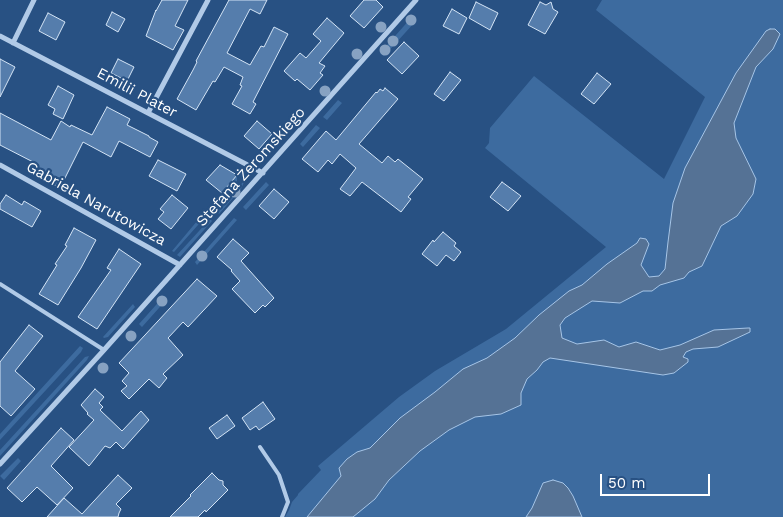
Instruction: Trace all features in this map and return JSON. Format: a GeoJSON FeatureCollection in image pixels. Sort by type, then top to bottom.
{"type":"FeatureCollection","features":[{"type":"Feature","properties":{"kind":"street"},"geometry":{"type":"LineString","coordinates":[[13,43],[34,0]]}},
{"type":"Feature","properties":{"kind":"street"},"geometry":{"type":"LineString","coordinates":[[148,113],[208,0]]}},
{"type":"Feature","properties":{"kind":"street","name":"Stefana Żeromskiego"},"geometry":{"type":"LineString","coordinates":[[0,464],[180,266],[416,0]]}},
{"type":"Feature","properties":{"kind":"street","name":"Emilii Plater"},"geometry":{"type":"LineString","coordinates":[[0,36],[263,173]]}},
{"type":"Feature","properties":{"kind":"street","name":"Gabriela Narutowicza"},"geometry":{"type":"LineString","coordinates":[[0,165],[180,266]]}},
{"type":"Feature","properties":{"kind":"lane"},"geometry":{"type":"LineString","coordinates":[[0,284],[104,350]]}},
{"type":"Feature","properties":{"kind":"lane"},"geometry":{"type":"LineString","coordinates":[[260,447],[279,475],[288,502],[282,517]]}},
{"type":"Feature","properties":{"kind":"shaded area"},"geometry":{"type":"Polygon","coordinates":[[[602,0],[783,0],[783,517],[285,517],[298,494],[321,470],[318,466],[399,397],[435,371],[506,329],[606,247],[485,148],[489,143],[490,128],[534,76],[664,179],[705,97],[596,10],[602,0]]]}},
{"type":"Feature","properties":{"kind":"shaded area"},"geometry":{"type":"Polygon","coordinates":[[[411,18],[415,22],[384,56],[380,53],[411,18]]]}},
{"type":"Feature","properties":{"kind":"shaded area"},"geometry":{"type":"Polygon","coordinates":[[[775,29],[780,34],[773,49],[756,67],[734,123],[736,138],[756,179],[753,194],[737,216],[721,226],[702,266],[689,272],[684,278],[660,285],[652,291],[643,291],[620,303],[592,301],[565,318],[560,325],[562,338],[577,344],[604,340],[619,347],[636,342],[660,350],[680,345],[714,330],[750,328],[750,332],[718,347],[693,349],[686,352],[683,357],[688,359],[688,362],[674,373],[663,375],[550,358],[543,362],[527,379],[521,393],[521,405],[501,414],[475,417],[449,430],[420,451],[389,480],[375,499],[353,517],[307,517],[341,476],[339,468],[347,459],[357,452],[370,448],[400,418],[463,369],[487,358],[515,338],[539,315],[569,291],[582,285],[607,264],[637,243],[640,238],[646,239],[649,244],[641,265],[649,277],[659,276],[665,269],[673,203],[685,168],[736,73],[766,31],[775,29]]]}},
{"type":"Feature","properties":{"kind":"shaded area"},"geometry":{"type":"Polygon","coordinates":[[[338,100],[342,103],[327,120],[323,117],[338,100]]]}},
{"type":"Feature","properties":{"kind":"shaded area"},"geometry":{"type":"Polygon","coordinates":[[[316,125],[320,128],[303,147],[300,144],[316,125]]]}},
{"type":"Feature","properties":{"kind":"shaded area"},"geometry":{"type":"Polygon","coordinates":[[[237,175],[237,182],[212,209],[209,208],[237,175]]]}},
{"type":"Feature","properties":{"kind":"shaded area"},"geometry":{"type":"Polygon","coordinates":[[[245,180],[241,189],[219,214],[216,212],[245,180]]]}},
{"type":"Feature","properties":{"kind":"shaded area"},"geometry":{"type":"Polygon","coordinates":[[[266,182],[269,185],[246,210],[243,207],[266,182]]]}},
{"type":"Feature","properties":{"kind":"shaded area"},"geometry":{"type":"Polygon","coordinates":[[[203,214],[206,216],[174,252],[172,251],[203,214]]]}},
{"type":"Feature","properties":{"kind":"shaded area"},"geometry":{"type":"Polygon","coordinates":[[[234,218],[237,220],[197,265],[195,262],[234,218]]]}},
{"type":"Feature","properties":{"kind":"shaded area"},"geometry":{"type":"Polygon","coordinates":[[[210,219],[212,221],[180,257],[177,255],[210,219]]]}},
{"type":"Feature","properties":{"kind":"shaded area"},"geometry":{"type":"Polygon","coordinates":[[[164,296],[167,299],[142,327],[139,324],[164,296]]]}},
{"type":"Feature","properties":{"kind":"shaded area"},"geometry":{"type":"Polygon","coordinates":[[[133,304],[135,307],[108,337],[104,338],[103,337],[133,304]]]}},
{"type":"Feature","properties":{"kind":"shaded area"},"geometry":{"type":"Polygon","coordinates":[[[80,346],[83,348],[81,352],[0,440],[0,434],[80,346]]]}},
{"type":"Feature","properties":{"kind":"shaded area"},"geometry":{"type":"Polygon","coordinates":[[[89,356],[0,456],[0,450],[85,357],[89,356]]]}},
{"type":"Feature","properties":{"kind":"shaded area"},"geometry":{"type":"Polygon","coordinates":[[[18,458],[21,461],[4,480],[0,476],[18,458]]]}},
{"type":"Feature","properties":{"kind":"shaded area"},"geometry":{"type":"Polygon","coordinates":[[[553,480],[563,483],[568,488],[582,517],[526,517],[543,483],[553,480]]]}},
{"type":"Feature","properties":{"kind":"building"},"geometry":{"type":"Polygon","coordinates":[[[162,0],[188,0],[175,26],[184,30],[173,50],[146,36],[162,0]]]}},
{"type":"Feature","properties":{"kind":"building"},"geometry":{"type":"Polygon","coordinates":[[[229,0],[267,0],[260,14],[250,9],[227,53],[250,65],[261,46],[264,47],[274,27],[288,34],[253,102],[256,104],[250,114],[232,104],[242,86],[240,85],[243,77],[224,67],[215,82],[213,81],[196,110],[177,99],[229,0]]]}},
{"type":"Feature","properties":{"kind":"building"},"geometry":{"type":"Polygon","coordinates":[[[364,0],[376,0],[383,7],[364,28],[350,16],[364,0]]]}},
{"type":"Feature","properties":{"kind":"building"},"geometry":{"type":"Polygon","coordinates":[[[476,2],[498,13],[490,30],[469,18],[476,2]]]}},
{"type":"Feature","properties":{"kind":"building"},"geometry":{"type":"Polygon","coordinates":[[[540,2],[546,5],[551,2],[553,9],[558,12],[545,34],[528,25],[540,2]]]}},
{"type":"Feature","properties":{"kind":"building"},"geometry":{"type":"Polygon","coordinates":[[[452,9],[467,18],[459,34],[443,26],[452,9]]]}},
{"type":"Feature","properties":{"kind":"building"},"geometry":{"type":"Polygon","coordinates":[[[112,12],[125,19],[118,32],[106,25],[112,12]]]}},
{"type":"Feature","properties":{"kind":"building"},"geometry":{"type":"Polygon","coordinates":[[[48,13],[65,22],[56,40],[39,31],[48,13]]]}},
{"type":"Feature","properties":{"kind":"building"},"geometry":{"type":"Polygon","coordinates":[[[327,18],[344,33],[319,63],[325,66],[320,73],[323,75],[310,90],[297,79],[295,81],[284,71],[300,53],[306,58],[321,41],[313,34],[327,18]]]}},
{"type":"Feature","properties":{"kind":"building"},"geometry":{"type":"Polygon","coordinates":[[[404,42],[419,56],[402,74],[387,60],[404,42]]]}},
{"type":"Feature","properties":{"kind":"building"},"geometry":{"type":"Polygon","coordinates":[[[0,59],[15,67],[0,97],[0,59]]]}},
{"type":"Feature","properties":{"kind":"building"},"geometry":{"type":"Polygon","coordinates":[[[118,59],[134,67],[127,81],[111,73],[118,59]]]}},
{"type":"Feature","properties":{"kind":"building"},"geometry":{"type":"Polygon","coordinates":[[[450,72],[461,80],[444,101],[434,94],[450,72]]]}},
{"type":"Feature","properties":{"kind":"building"},"geometry":{"type":"Polygon","coordinates":[[[597,73],[611,84],[594,104],[581,94],[597,73]]]}},
{"type":"Feature","properties":{"kind":"building"},"geometry":{"type":"Polygon","coordinates":[[[58,86],[74,95],[63,119],[53,114],[55,109],[48,105],[58,86]]]}},
{"type":"Feature","properties":{"kind":"building"},"geometry":{"type":"Polygon","coordinates":[[[385,88],[398,99],[359,144],[382,163],[388,156],[395,162],[398,159],[423,179],[408,197],[411,199],[401,212],[362,182],[350,196],[340,189],[356,168],[340,154],[332,164],[328,160],[318,172],[302,159],[326,131],[336,140],[376,92],[380,89],[383,91],[385,88]]]}},
{"type":"Feature","properties":{"kind":"building"},"geometry":{"type":"Polygon","coordinates":[[[107,107],[130,119],[127,125],[158,142],[150,157],[119,141],[111,157],[83,142],[60,188],[32,174],[37,164],[0,145],[0,113],[51,140],[61,121],[70,127],[71,125],[92,135],[107,107]]]}},
{"type":"Feature","properties":{"kind":"building"},"geometry":{"type":"Polygon","coordinates":[[[257,121],[272,134],[259,149],[244,136],[257,121]]]}},
{"type":"Feature","properties":{"kind":"building"},"geometry":{"type":"Polygon","coordinates":[[[158,160],[186,174],[177,191],[149,176],[158,160]]]}},
{"type":"Feature","properties":{"kind":"building"},"geometry":{"type":"Polygon","coordinates":[[[220,165],[237,175],[222,193],[206,180],[220,165]]]}},
{"type":"Feature","properties":{"kind":"building"},"geometry":{"type":"Polygon","coordinates":[[[502,182],[521,196],[508,211],[490,197],[502,182]]]}},
{"type":"Feature","properties":{"kind":"building"},"geometry":{"type":"Polygon","coordinates":[[[274,189],[289,202],[274,219],[259,206],[274,189]]]}},
{"type":"Feature","properties":{"kind":"building"},"geometry":{"type":"Polygon","coordinates":[[[6,195],[22,205],[24,201],[41,211],[32,227],[0,209],[0,204],[6,195]]]}},
{"type":"Feature","properties":{"kind":"building"},"geometry":{"type":"Polygon","coordinates":[[[172,195],[188,208],[171,229],[158,219],[164,212],[160,209],[172,195]]]}},
{"type":"Feature","properties":{"kind":"building"},"geometry":{"type":"Polygon","coordinates":[[[74,228],[96,240],[58,305],[39,294],[57,265],[55,264],[67,246],[65,245],[74,228]]]}},
{"type":"Feature","properties":{"kind":"building"},"geometry":{"type":"Polygon","coordinates":[[[443,232],[456,243],[454,246],[461,252],[454,261],[446,255],[437,266],[422,254],[433,240],[434,242],[443,232]]]}},
{"type":"Feature","properties":{"kind":"building"},"geometry":{"type":"Polygon","coordinates":[[[233,239],[249,253],[241,261],[274,298],[255,313],[232,289],[240,281],[232,270],[217,257],[233,239]]]}},
{"type":"Feature","properties":{"kind":"building"},"geometry":{"type":"Polygon","coordinates":[[[119,249],[141,264],[97,329],[78,317],[111,270],[107,268],[119,249]]]}},
{"type":"Feature","properties":{"kind":"building"},"geometry":{"type":"Polygon","coordinates":[[[197,279],[217,296],[188,327],[183,322],[168,338],[183,355],[163,374],[167,378],[159,388],[149,379],[129,399],[121,391],[127,386],[122,381],[129,373],[119,363],[197,279]]]}},
{"type":"Feature","properties":{"kind":"building"},"geometry":{"type":"Polygon","coordinates":[[[29,325],[43,336],[15,371],[35,389],[11,416],[0,406],[0,362],[29,325]]]}},
{"type":"Feature","properties":{"kind":"building"},"geometry":{"type":"Polygon","coordinates":[[[95,389],[104,397],[99,403],[103,407],[100,410],[122,431],[141,411],[149,420],[123,449],[116,442],[110,448],[105,446],[89,466],[69,447],[94,420],[81,405],[95,389]]]}},
{"type":"Feature","properties":{"kind":"building"},"geometry":{"type":"Polygon","coordinates":[[[263,402],[275,419],[259,430],[256,426],[250,430],[242,418],[263,402]]]}},
{"type":"Feature","properties":{"kind":"building"},"geometry":{"type":"Polygon","coordinates":[[[227,415],[235,426],[217,439],[209,428],[227,415]]]}},
{"type":"Feature","properties":{"kind":"building"},"geometry":{"type":"Polygon","coordinates":[[[61,428],[74,440],[51,466],[73,488],[57,505],[37,487],[22,502],[7,488],[61,428]]]}},
{"type":"Feature","properties":{"kind":"building"},"geometry":{"type":"Polygon","coordinates":[[[212,473],[219,480],[223,481],[223,485],[228,490],[206,512],[205,510],[198,517],[170,517],[190,495],[212,473]]]}},
{"type":"Feature","properties":{"kind":"building"},"geometry":{"type":"Polygon","coordinates":[[[118,475],[132,488],[116,504],[121,509],[118,517],[47,517],[64,498],[82,514],[118,475]]]}}]}
